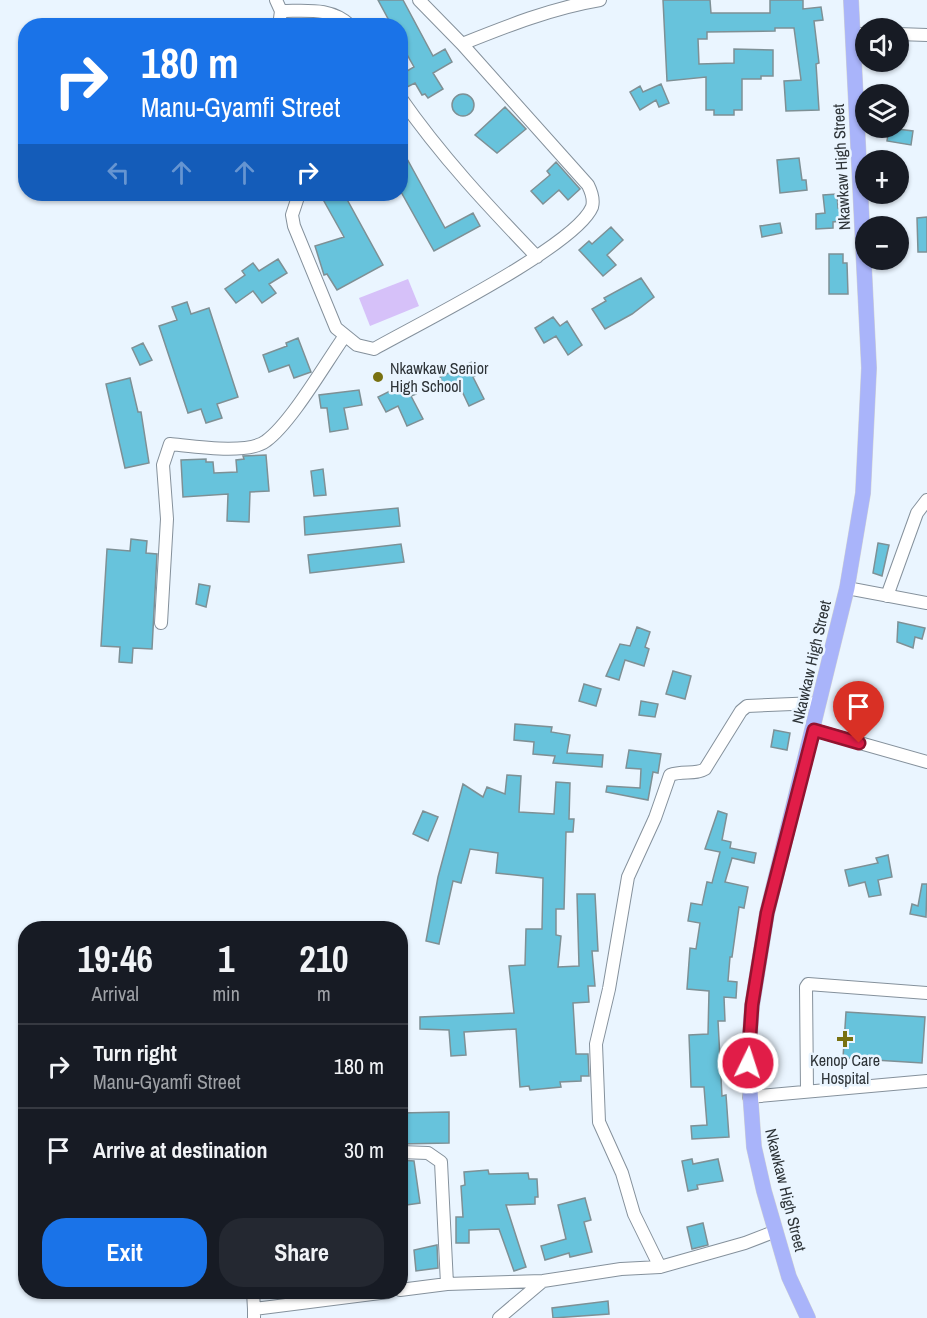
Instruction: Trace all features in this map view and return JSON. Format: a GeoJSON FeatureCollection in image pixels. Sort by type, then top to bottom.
{"type":"FeatureCollection","features":[{"type":"Feature","properties":{"kind":"main road","name":"Nkawkaw High Street"},"geometry":{"type":"LineString","coordinates":[[851,0],[856,18]]}},
{"type":"Feature","properties":{"kind":"main road","name":"Nkawkaw High Street"},"geometry":{"type":"LineString","coordinates":[[808,1318],[789,1277],[754,1147],[748,1097],[748,1063],[758,962],[767,913],[814,730],[818,703],[847,588],[863,493],[869,368],[861,72]]}},
{"type":"Feature","properties":{"kind":"street"},"geometry":{"type":"LineString","coordinates":[[297,201],[292,215],[294,226],[336,328],[344,337],[357,345],[374,349],[537,257],[574,227],[592,207],[592,194],[588,185],[462,44],[419,0]]}},
{"type":"Feature","properties":{"kind":"street"},"geometry":{"type":"LineString","coordinates":[[462,44],[574,4],[600,0]]}},
{"type":"Feature","properties":{"kind":"street"},"geometry":{"type":"LineString","coordinates":[[278,5],[329,11],[343,18]]}},
{"type":"Feature","properties":{"kind":"street"},"geometry":{"type":"LineString","coordinates":[[909,34],[927,35]]}},
{"type":"Feature","properties":{"kind":"street"},"geometry":{"type":"LineString","coordinates":[[408,115],[472,190],[537,257]]}},
{"type":"Feature","properties":{"kind":"street"},"geometry":{"type":"LineString","coordinates":[[161,623],[167,519],[163,465],[170,444],[226,450],[265,442],[293,411],[344,337]]}},
{"type":"Feature","properties":{"kind":"street"},"geometry":{"type":"LineString","coordinates":[[887,596],[917,513],[927,500]]}},
{"type":"Feature","properties":{"kind":"street"},"geometry":{"type":"LineString","coordinates":[[847,588],[927,603]]}},
{"type":"Feature","properties":{"kind":"street"},"geometry":{"type":"LineString","coordinates":[[660,1267],[634,1214],[622,1173],[602,1131],[598,1107],[597,1033],[609,989],[628,877],[635,857],[655,818],[670,775],[678,772],[701,772],[705,769],[741,711],[747,706],[818,703]]}},
{"type":"Feature","properties":{"kind":"street"},"geometry":{"type":"LineString","coordinates":[[814,730],[927,762]]}},
{"type":"Feature","properties":{"kind":"street"},"geometry":{"type":"LineString","coordinates":[[807,1090],[806,987],[808,984],[927,993]]}},
{"type":"Feature","properties":{"kind":"street"},"geometry":{"type":"LineString","coordinates":[[748,1097],[927,1081]]}},
{"type":"Feature","properties":{"kind":"street"},"geometry":{"type":"LineString","coordinates":[[408,1152],[428,1153],[441,1162],[447,1284]]}},
{"type":"Feature","properties":{"kind":"street"},"geometry":{"type":"LineString","coordinates":[[408,1289],[447,1284],[543,1281],[621,1269],[660,1267],[745,1243],[776,1231]]}},
{"type":"Feature","properties":{"kind":"street"},"geometry":{"type":"LineString","coordinates":[[499,1318],[543,1281]]}},
{"type":"Feature","properties":{"kind":"street"},"geometry":{"type":"LineString","coordinates":[[254,1313],[343,1299]]}},
{"type":"Feature","properties":{"kind":"shaded area"},"geometry":{"type":"Polygon","coordinates":[[[408,279],[419,306],[370,326],[359,298],[408,279]]]}},
{"type":"Feature","properties":{"kind":"building"},"geometry":{"type":"Polygon","coordinates":[[[378,0],[403,0],[433,56],[445,49],[452,62],[433,73],[443,89],[428,98],[425,94],[422,95],[415,83],[408,86],[408,70],[414,67],[408,56],[408,18],[388,18],[378,0]]]}},
{"type":"Feature","properties":{"kind":"building"},"geometry":{"type":"Polygon","coordinates":[[[663,0],[710,0],[711,13],[770,13],[770,0],[803,0],[803,9],[821,7],[823,20],[814,21],[819,63],[816,64],[819,110],[786,111],[784,81],[801,80],[794,28],[775,28],[775,31],[707,32],[707,39],[698,39],[699,64],[734,63],[734,49],[773,50],[773,76],[761,76],[761,79],[742,79],[742,110],[734,110],[734,115],[714,115],[714,110],[706,110],[706,77],[667,81],[663,0]]]}},
{"type":"Feature","properties":{"kind":"building"},"geometry":{"type":"Polygon","coordinates":[[[661,84],[669,103],[659,107],[656,100],[640,110],[630,92],[640,86],[643,92],[661,84]]]}},
{"type":"Feature","properties":{"kind":"building"},"geometry":{"type":"Polygon","coordinates":[[[463,94],[471,97],[474,105],[471,113],[463,116],[455,113],[452,105],[455,97],[463,94]]]}},
{"type":"Feature","properties":{"kind":"building"},"geometry":{"type":"Polygon","coordinates":[[[505,107],[526,129],[497,153],[475,135],[505,107]]]}},
{"type":"Feature","properties":{"kind":"building"},"geometry":{"type":"Polygon","coordinates":[[[909,130],[913,131],[911,145],[887,141],[887,138],[909,138],[909,130]]]}},
{"type":"Feature","properties":{"kind":"building"},"geometry":{"type":"Polygon","coordinates":[[[799,158],[802,180],[806,180],[807,190],[780,193],[777,160],[799,158]]]}},
{"type":"Feature","properties":{"kind":"building"},"geometry":{"type":"Polygon","coordinates":[[[408,161],[445,228],[473,213],[480,226],[434,251],[406,201],[408,201],[408,161]]]}},
{"type":"Feature","properties":{"kind":"building"},"geometry":{"type":"Polygon","coordinates":[[[556,162],[580,189],[568,200],[559,190],[543,204],[531,191],[550,175],[547,171],[556,162]]]}},
{"type":"Feature","properties":{"kind":"building"},"geometry":{"type":"Polygon","coordinates":[[[837,194],[838,208],[846,207],[848,220],[833,222],[833,228],[816,229],[816,214],[825,213],[823,195],[837,194]]]}},
{"type":"Feature","properties":{"kind":"building"},"geometry":{"type":"Polygon","coordinates":[[[324,201],[348,201],[383,265],[337,290],[327,274],[324,275],[315,246],[344,237],[324,201]]]}},
{"type":"Feature","properties":{"kind":"building"},"geometry":{"type":"Polygon","coordinates":[[[927,217],[927,252],[918,252],[917,218],[927,217]]]}},
{"type":"Feature","properties":{"kind":"building"},"geometry":{"type":"Polygon","coordinates":[[[780,223],[782,233],[762,237],[760,226],[780,223]]]}},
{"type":"Feature","properties":{"kind":"building"},"geometry":{"type":"Polygon","coordinates":[[[611,227],[623,240],[607,255],[616,265],[603,276],[579,250],[589,241],[592,244],[611,227]]]}},
{"type":"Feature","properties":{"kind":"building"},"geometry":{"type":"Polygon","coordinates":[[[829,254],[843,254],[843,263],[847,263],[848,294],[829,294],[829,254]]]}},
{"type":"Feature","properties":{"kind":"building"},"geometry":{"type":"Polygon","coordinates":[[[278,259],[287,273],[269,284],[276,293],[262,303],[253,291],[236,303],[225,289],[245,275],[242,271],[253,263],[259,271],[278,259]]]}},
{"type":"Feature","properties":{"kind":"building"},"geometry":{"type":"Polygon","coordinates":[[[641,278],[654,297],[632,314],[605,329],[592,309],[606,301],[604,298],[641,278]]]}},
{"type":"Feature","properties":{"kind":"building"},"geometry":{"type":"Polygon","coordinates":[[[187,302],[191,314],[209,308],[238,397],[217,404],[222,418],[206,423],[201,409],[188,413],[159,326],[177,320],[172,307],[187,302]]]}},
{"type":"Feature","properties":{"kind":"building"},"geometry":{"type":"Polygon","coordinates":[[[553,317],[560,326],[567,321],[582,345],[568,355],[556,336],[544,343],[535,328],[553,317]]]}},
{"type":"Feature","properties":{"kind":"building"},"geometry":{"type":"Polygon","coordinates":[[[298,338],[311,372],[294,378],[289,365],[269,372],[263,355],[287,346],[286,343],[298,338]]]}},
{"type":"Feature","properties":{"kind":"building"},"geometry":{"type":"Polygon","coordinates":[[[143,343],[152,360],[140,365],[132,348],[143,343]]]}},
{"type":"Feature","properties":{"kind":"building"},"geometry":{"type":"Polygon","coordinates":[[[472,362],[478,374],[473,377],[484,399],[469,406],[460,387],[447,392],[440,377],[472,362]]]}},
{"type":"Feature","properties":{"kind":"building"},"geometry":{"type":"Polygon","coordinates":[[[130,378],[138,412],[141,412],[149,463],[125,468],[106,384],[130,378]]]}},
{"type":"Feature","properties":{"kind":"building"},"geometry":{"type":"Polygon","coordinates":[[[410,381],[416,394],[411,396],[423,419],[407,426],[398,406],[386,412],[378,397],[410,381]]]}},
{"type":"Feature","properties":{"kind":"building"},"geometry":{"type":"Polygon","coordinates":[[[359,390],[362,405],[344,408],[348,429],[330,432],[327,408],[321,408],[319,395],[359,390]]]}},
{"type":"Feature","properties":{"kind":"building"},"geometry":{"type":"Polygon","coordinates":[[[266,455],[269,491],[250,492],[249,522],[227,521],[228,494],[183,497],[181,460],[206,459],[206,462],[213,462],[214,473],[237,472],[236,460],[244,459],[243,456],[266,455]]]}},
{"type":"Feature","properties":{"kind":"building"},"geometry":{"type":"Polygon","coordinates":[[[323,469],[326,495],[314,496],[311,471],[323,469]]]}},
{"type":"Feature","properties":{"kind":"building"},"geometry":{"type":"Polygon","coordinates":[[[398,508],[400,526],[305,535],[304,517],[398,508]]]}},
{"type":"Feature","properties":{"kind":"building"},"geometry":{"type":"Polygon","coordinates":[[[131,539],[147,541],[146,553],[157,554],[152,649],[133,648],[132,663],[119,662],[120,647],[101,646],[107,549],[130,551],[131,539]]]}},
{"type":"Feature","properties":{"kind":"building"},"geometry":{"type":"Polygon","coordinates":[[[878,543],[889,545],[882,576],[873,573],[878,543]]]}},
{"type":"Feature","properties":{"kind":"building"},"geometry":{"type":"Polygon","coordinates":[[[401,544],[404,562],[310,573],[308,555],[401,544]]]}},
{"type":"Feature","properties":{"kind":"building"},"geometry":{"type":"Polygon","coordinates":[[[199,584],[210,586],[206,607],[196,604],[199,584]]]}},
{"type":"Feature","properties":{"kind":"building"},"geometry":{"type":"Polygon","coordinates":[[[898,622],[925,628],[922,639],[915,637],[913,648],[897,642],[898,622]]]}},
{"type":"Feature","properties":{"kind":"building"},"geometry":{"type":"Polygon","coordinates":[[[637,627],[650,632],[645,647],[649,649],[644,666],[625,660],[619,680],[606,676],[620,644],[630,646],[637,627]]]}},
{"type":"Feature","properties":{"kind":"building"},"geometry":{"type":"Polygon","coordinates":[[[673,671],[691,676],[685,699],[666,694],[673,671]]]}},
{"type":"Feature","properties":{"kind":"building"},"geometry":{"type":"Polygon","coordinates":[[[584,684],[601,689],[596,706],[579,701],[584,684]]]}},
{"type":"Feature","properties":{"kind":"building"},"geometry":{"type":"Polygon","coordinates":[[[641,701],[658,704],[655,717],[639,715],[641,701]]]}},
{"type":"Feature","properties":{"kind":"building"},"geometry":{"type":"Polygon","coordinates":[[[515,724],[552,727],[551,732],[570,735],[567,753],[603,755],[602,767],[553,763],[555,756],[533,754],[534,742],[514,740],[515,724]]]}},
{"type":"Feature","properties":{"kind":"building"},"geometry":{"type":"Polygon","coordinates":[[[774,730],[790,733],[787,750],[771,747],[774,730]]]}},
{"type":"Feature","properties":{"kind":"building"},"geometry":{"type":"Polygon","coordinates":[[[629,750],[661,754],[658,773],[653,772],[648,800],[606,792],[607,786],[640,788],[641,769],[626,768],[629,750]]]}},
{"type":"Feature","properties":{"kind":"building"},"geometry":{"type":"Polygon","coordinates":[[[507,775],[521,776],[519,812],[554,814],[556,782],[570,783],[569,819],[574,819],[573,832],[566,832],[564,909],[556,909],[556,935],[561,936],[558,967],[579,966],[577,894],[595,894],[598,951],[592,951],[595,986],[588,986],[589,1002],[573,1003],[576,1054],[588,1054],[589,1076],[581,1076],[581,1081],[560,1082],[561,1087],[530,1090],[529,1086],[520,1087],[516,1029],[464,1032],[466,1055],[451,1056],[449,1030],[420,1029],[420,1017],[514,1013],[509,966],[525,965],[526,929],[542,929],[543,878],[496,873],[498,853],[470,849],[461,883],[453,881],[439,944],[426,941],[438,877],[463,784],[483,797],[487,787],[505,794],[507,775]]]}},
{"type":"Feature","properties":{"kind":"building"},"geometry":{"type":"Polygon","coordinates":[[[423,811],[438,817],[428,841],[413,834],[423,811]]]}},
{"type":"Feature","properties":{"kind":"building"},"geometry":{"type":"Polygon","coordinates":[[[718,811],[727,814],[722,840],[731,842],[730,848],[756,853],[754,863],[732,858],[725,882],[748,887],[744,908],[739,907],[732,957],[730,957],[728,981],[737,982],[736,998],[724,997],[725,1021],[718,1021],[722,1096],[726,1095],[729,1137],[692,1139],[691,1126],[707,1125],[704,1087],[691,1087],[689,1035],[708,1034],[709,991],[687,989],[690,948],[696,949],[700,923],[688,921],[691,903],[702,905],[707,882],[712,883],[720,852],[705,849],[718,811]]]}},
{"type":"Feature","properties":{"kind":"building"},"geometry":{"type":"Polygon","coordinates":[[[888,855],[892,877],[878,880],[881,895],[869,897],[865,882],[849,886],[845,870],[878,863],[876,858],[888,855]]]}},
{"type":"Feature","properties":{"kind":"building"},"geometry":{"type":"Polygon","coordinates":[[[922,884],[927,884],[926,917],[910,914],[912,904],[918,906],[922,884]]]}},
{"type":"Feature","properties":{"kind":"building"},"geometry":{"type":"Polygon","coordinates":[[[846,1012],[925,1017],[922,1063],[843,1058],[846,1012]]]}},
{"type":"Feature","properties":{"kind":"building"},"geometry":{"type":"Polygon","coordinates":[[[449,1112],[449,1143],[408,1144],[408,1113],[449,1112]]]}},
{"type":"Feature","properties":{"kind":"building"},"geometry":{"type":"Polygon","coordinates":[[[692,1159],[693,1164],[718,1159],[723,1181],[697,1185],[698,1189],[688,1191],[682,1161],[692,1159]]]}},
{"type":"Feature","properties":{"kind":"building"},"geometry":{"type":"Polygon","coordinates":[[[408,1161],[414,1161],[420,1203],[408,1205],[408,1161]]]}},
{"type":"Feature","properties":{"kind":"building"},"geometry":{"type":"Polygon","coordinates":[[[488,1170],[489,1174],[528,1173],[529,1179],[537,1179],[538,1197],[535,1197],[535,1204],[506,1205],[526,1267],[514,1271],[499,1229],[469,1230],[469,1243],[456,1243],[456,1217],[463,1217],[461,1186],[465,1185],[464,1172],[488,1170]]]}},
{"type":"Feature","properties":{"kind":"building"},"geometry":{"type":"Polygon","coordinates":[[[585,1198],[591,1220],[584,1222],[592,1252],[570,1257],[569,1253],[545,1260],[541,1246],[566,1239],[558,1205],[585,1198]]]}},
{"type":"Feature","properties":{"kind":"building"},"geometry":{"type":"Polygon","coordinates":[[[703,1223],[708,1245],[692,1249],[687,1227],[703,1223]]]}},
{"type":"Feature","properties":{"kind":"building"},"geometry":{"type":"Polygon","coordinates":[[[437,1245],[438,1268],[416,1271],[414,1250],[437,1245]]]}},
{"type":"Feature","properties":{"kind":"building"},"geometry":{"type":"Polygon","coordinates":[[[608,1301],[609,1314],[553,1318],[552,1308],[608,1301]]]}},
{"type":"Feature","properties":{"kind":"place","name":"Nkawkaw Senior High School"},"geometry":{"type":"Point","coordinates":[378,377]}},
{"type":"Feature","properties":{"kind":"place","name":"Kenop Care Hospital"},"geometry":{"type":"Point","coordinates":[845,1039]}},
{"type":"Feature","properties":{"kind":"route"},"geometry":{"type":"LineString","coordinates":[[748,1063],[752,1005],[767,913],[814,730],[859,743]]}}]}
